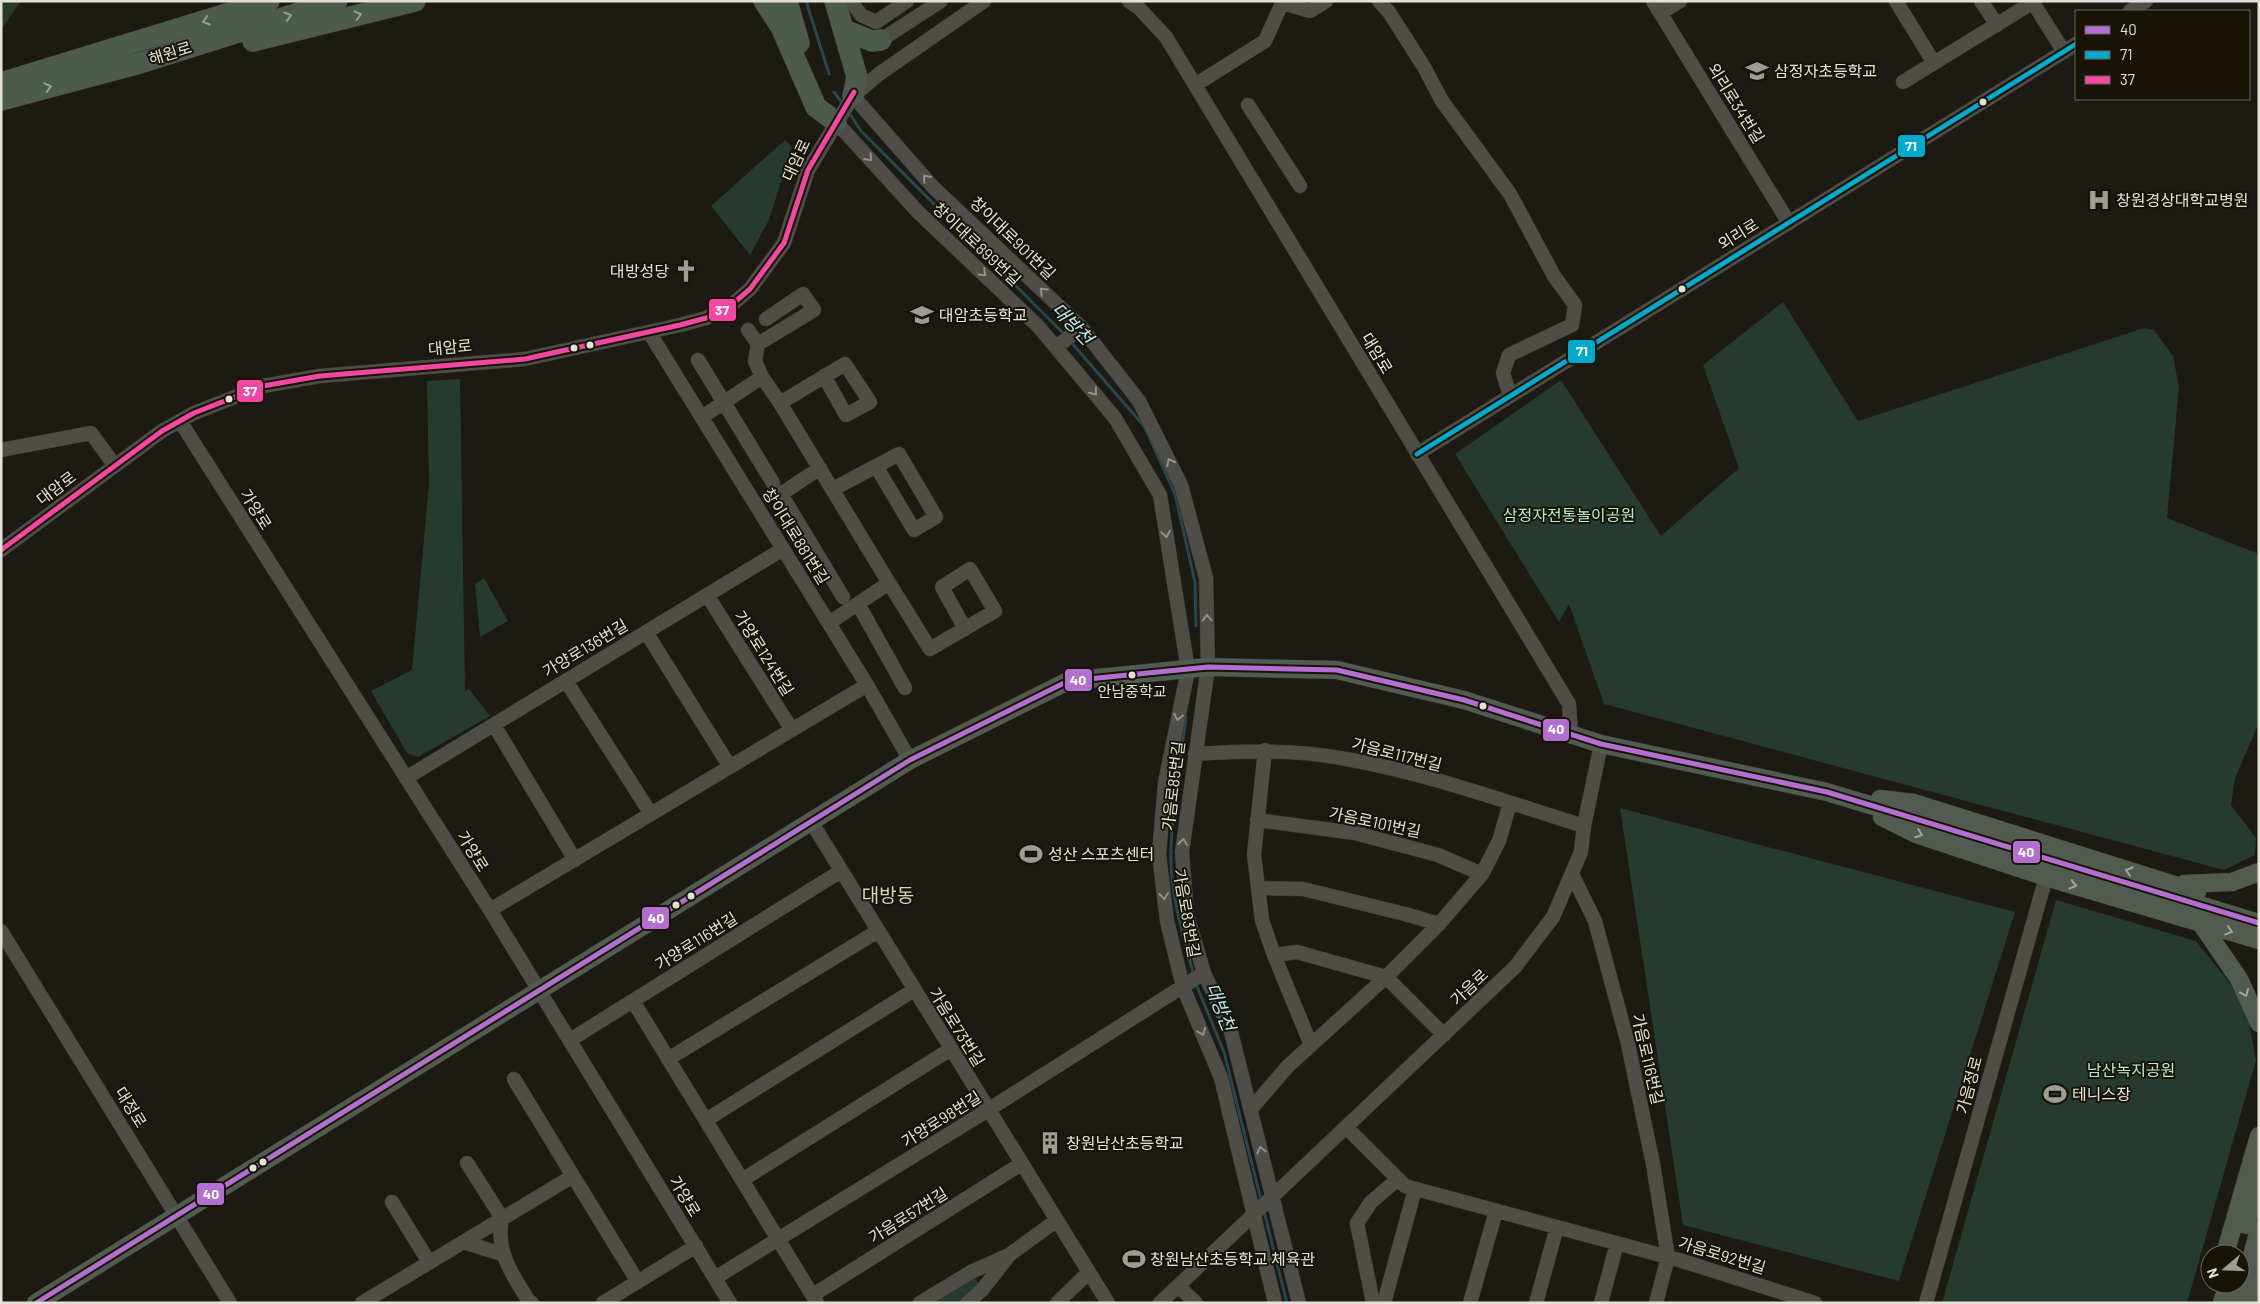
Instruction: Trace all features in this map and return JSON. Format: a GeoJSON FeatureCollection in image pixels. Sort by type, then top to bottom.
{"type":"FeatureCollection","features":[{"type":"Feature","properties":{"kind":"highway"},"geometry":{"type":"LineString","coordinates":[[240,11],[260,1]]}},
{"type":"Feature","properties":{"kind":"highway","name":"해원로"},"geometry":{"type":"LineString","coordinates":[[1,83],[269,1]]}},
{"type":"Feature","properties":{"kind":"highway","name":"해원로"},"geometry":{"type":"LineString","coordinates":[[1,100],[140,63],[336,1]]}},
{"type":"Feature","properties":{"kind":"highway"},"geometry":{"type":"LineString","coordinates":[[140,63],[228,47],[415,1]]}},
{"type":"Feature","properties":{"kind":"highway"},"geometry":{"type":"LineString","coordinates":[[764,1],[781,28],[816,108],[836,122]]}},
{"type":"Feature","properties":{"kind":"highway"},"geometry":{"type":"LineString","coordinates":[[787,1],[802,51],[807,85]]}},
{"type":"Feature","properties":{"kind":"highway"},"geometry":{"type":"LineString","coordinates":[[827,1],[854,96]]}},
{"type":"Feature","properties":{"kind":"highway"},"geometry":{"type":"LineString","coordinates":[[835,1],[857,77],[854,96]]}},
{"type":"Feature","properties":{"kind":"highway"},"geometry":{"type":"LineString","coordinates":[[844,30],[872,41],[881,40]]}},
{"type":"Feature","properties":{"kind":"main road"},"geometry":{"type":"LineString","coordinates":[[36,1303],[539,989],[812,823],[910,760],[1068,681],[1208,667],[1338,670],[1464,700],[1601,744],[1827,792],[2259,923]]}},
{"type":"Feature","properties":{"kind":"main road"},"geometry":{"type":"LineString","coordinates":[[1827,792],[1916,834],[2046,877],[2259,940]]}},
{"type":"Feature","properties":{"kind":"main road"},"geometry":{"type":"LineString","coordinates":[[1827,792],[1914,803],[2259,912]]}},
{"type":"Feature","properties":{"kind":"main road"},"geometry":{"type":"LineString","coordinates":[[2169,883],[2232,882],[2259,872]]}},
{"type":"Feature","properties":{"kind":"main road"},"geometry":{"type":"LineString","coordinates":[[2200,922],[2239,979],[2259,1023]]}},
{"type":"Feature","properties":{"kind":"main road"},"geometry":{"type":"LineString","coordinates":[[2228,1244],[2259,1136]]}},
{"type":"Feature","properties":{"kind":"main road"},"geometry":{"type":"LineString","coordinates":[[2240,1244],[2259,1182]]}},
{"type":"Feature","properties":{"kind":"main road"},"geometry":{"type":"LineString","coordinates":[[2239,1303],[2259,1230]]}},
{"type":"Feature","properties":{"kind":"main road"},"geometry":{"type":"LineString","coordinates":[[2251,1303],[2259,1277]]}},
{"type":"Feature","properties":{"kind":"street"},"geometry":{"type":"LineString","coordinates":[[851,1],[861,15],[876,22],[907,1]]}},
{"type":"Feature","properties":{"kind":"street"},"geometry":{"type":"LineString","coordinates":[[881,40],[941,1]]}},
{"type":"Feature","properties":{"kind":"street"},"geometry":{"type":"LineString","coordinates":[[854,96],[878,74],[984,1]]}},
{"type":"Feature","properties":{"kind":"street","name":"대암로"},"geometry":{"type":"LineString","coordinates":[[1129,1],[1166,37],[1569,704],[1571,735]]}},
{"type":"Feature","properties":{"kind":"street"},"geometry":{"type":"LineString","coordinates":[[1195,85],[1265,41],[1283,2],[1310,11],[1326,1]]}},
{"type":"Feature","properties":{"kind":"street"},"geometry":{"type":"LineString","coordinates":[[1379,1],[1389,12],[1424,67],[1442,101],[1510,194],[1554,276],[1575,305],[1572,325],[1509,355],[1503,373],[1510,396]]}},
{"type":"Feature","properties":{"kind":"street","name":"외리로34번길"},"geometry":{"type":"LineString","coordinates":[[1653,1],[1789,223]]}},
{"type":"Feature","properties":{"kind":"street"},"geometry":{"type":"LineString","coordinates":[[1660,14],[1680,1]]}},
{"type":"Feature","properties":{"kind":"street"},"geometry":{"type":"LineString","coordinates":[[1896,1],[1934,64]]}},
{"type":"Feature","properties":{"kind":"street"},"geometry":{"type":"LineString","coordinates":[[1981,1],[1997,25]]}},
{"type":"Feature","properties":{"kind":"street"},"geometry":{"type":"LineString","coordinates":[[2132,10],[2146,1]]}},
{"type":"Feature","properties":{"kind":"street"},"geometry":{"type":"LineString","coordinates":[[1904,82],[2034,2],[2070,48]]}},
{"type":"Feature","properties":{"kind":"street","name":"외리로"},"geometry":{"type":"LineString","coordinates":[[1417,454],[2070,48]]}},
{"type":"Feature","properties":{"kind":"street","name":"대암로"},"geometry":{"type":"LineString","coordinates":[[1,550],[162,431],[180,421],[264,386],[320,376],[525,359],[706,318],[729,307],[750,288],[784,243],[808,170],[836,122],[854,96]]}},
{"type":"Feature","properties":{"kind":"street","name":"창이대로901번길"},"geometry":{"type":"LineString","coordinates":[[854,96],[934,187],[1081,327],[1139,401],[1181,485],[1206,578],[1208,667]]}},
{"type":"Feature","properties":{"kind":"street"},"geometry":{"type":"LineString","coordinates":[[1248,105],[1300,186]]}},
{"type":"Feature","properties":{"kind":"street","name":"창이대로899번길"},"geometry":{"type":"LineString","coordinates":[[836,122],[918,212],[1038,326],[1115,418],[1160,495],[1188,670]]}},
{"type":"Feature","properties":{"kind":"street"},"geometry":{"type":"LineString","coordinates":[[758,344],[814,310],[803,294],[766,319]]}},
{"type":"Feature","properties":{"kind":"street"},"geometry":{"type":"LineString","coordinates":[[1057,347],[1081,327]]}},
{"type":"Feature","properties":{"kind":"street"},"geometry":{"type":"LineString","coordinates":[[748,330],[758,344],[755,361],[762,377],[780,402],[930,648],[964,629]]}},
{"type":"Feature","properties":{"kind":"street","name":"창이대로881번길"},"geometry":{"type":"LineString","coordinates":[[649,332],[867,685],[910,760]]}},
{"type":"Feature","properties":{"kind":"street"},"geometry":{"type":"LineString","coordinates":[[698,360],[773,483]]}},
{"type":"Feature","properties":{"kind":"street"},"geometry":{"type":"LineString","coordinates":[[780,402],[824,376]]}},
{"type":"Feature","properties":{"kind":"street"},"geometry":{"type":"LineString","coordinates":[[702,418],[762,377]]}},
{"type":"Feature","properties":{"kind":"street","name":"가양로"},"geometry":{"type":"LineString","coordinates":[[180,421],[490,910],[730,1303]]}},
{"type":"Feature","properties":{"kind":"street"},"geometry":{"type":"LineString","coordinates":[[1,450],[91,433],[115,466]]}},
{"type":"Feature","properties":{"kind":"street"},"geometry":{"type":"LineString","coordinates":[[833,490],[876,466],[899,454],[936,517],[914,530],[876,466]]}},
{"type":"Feature","properties":{"kind":"street"},"geometry":{"type":"LineString","coordinates":[[820,468],[781,494],[843,596]]}},
{"type":"Feature","properties":{"kind":"street"},"geometry":{"type":"LineString","coordinates":[[1160,495],[1181,485]]}},
{"type":"Feature","properties":{"kind":"street","name":"가양로136번길"},"geometry":{"type":"LineString","coordinates":[[406,778],[783,549]]}},
{"type":"Feature","properties":{"kind":"street"},"geometry":{"type":"LineString","coordinates":[[829,623],[889,583]]}},
{"type":"Feature","properties":{"kind":"street","name":"가양로124번길"},"geometry":{"type":"LineString","coordinates":[[707,595],[792,730]]}},
{"type":"Feature","properties":{"kind":"street"},"geometry":{"type":"LineString","coordinates":[[858,604],[905,688]]}},
{"type":"Feature","properties":{"kind":"street"},"geometry":{"type":"LineString","coordinates":[[646,632],[730,767]]}},
{"type":"Feature","properties":{"kind":"street","name":"가음로85번길"},"geometry":{"type":"LineString","coordinates":[[1208,667],[1194,754],[1182,852],[1187,915],[1204,973],[1231,1032],[1271,1198],[1299,1303]]}},
{"type":"Feature","properties":{"kind":"street","name":"가음로83번길"},"geometry":{"type":"LineString","coordinates":[[1188,670],[1165,783],[1159,854],[1167,921],[1183,987],[1221,1078],[1255,1212],[1275,1303]]}},
{"type":"Feature","properties":{"kind":"street"},"geometry":{"type":"LineString","coordinates":[[566,681],[652,814]]}},
{"type":"Feature","properties":{"kind":"street"},"geometry":{"type":"LineString","coordinates":[[490,910],[867,685]]}},
{"type":"Feature","properties":{"kind":"street"},"geometry":{"type":"LineString","coordinates":[[494,725],[575,860]]}},
{"type":"Feature","properties":{"kind":"street","name":"가음로"},"geometry":{"type":"LineString","coordinates":[[1255,1212],[1515,967],[1553,917],[1581,852],[1584,826],[1601,744]]}},
{"type":"Feature","properties":{"kind":"street"},"geometry":{"type":"LineString","coordinates":[[1265,750],[1254,855],[1262,920],[1274,955],[1311,1046]]}},
{"type":"Feature","properties":{"kind":"street","name":"가음로117번길"},"geometry":{"type":"LineString","coordinates":[[1194,754],[1265,750],[1346,758],[1429,779],[1584,826]]}},
{"type":"Feature","properties":{"kind":"street"},"geometry":{"type":"LineString","coordinates":[[1251,1109],[1288,1066],[1386,977],[1439,924],[1482,874],[1499,841],[1510,803]]}},
{"type":"Feature","properties":{"kind":"street","name":"가음로101번길"},"geometry":{"type":"LineString","coordinates":[[1257,820],[1355,833],[1438,855],[1482,874]]}},
{"type":"Feature","properties":{"kind":"street","name":"가음로73번길"},"geometry":{"type":"LineString","coordinates":[[812,823],[1108,1303]]}},
{"type":"Feature","properties":{"kind":"street","name":"가양로116번길"},"geometry":{"type":"LineString","coordinates":[[570,1040],[841,871]]}},
{"type":"Feature","properties":{"kind":"street","name":"가음로116번길"},"geometry":{"type":"LineString","coordinates":[[1572,874],[1595,921],[1628,1044],[1653,1164],[1668,1257]]}},
{"type":"Feature","properties":{"kind":"street","name":"가음정로"},"geometry":{"type":"LineString","coordinates":[[1926,1303],[2046,877]]}},
{"type":"Feature","properties":{"kind":"street"},"geometry":{"type":"LineString","coordinates":[[1258,888],[1303,889],[1439,924]]}},
{"type":"Feature","properties":{"kind":"street","name":"대정로"},"geometry":{"type":"LineString","coordinates":[[1,930],[230,1303]]}},
{"type":"Feature","properties":{"kind":"street"},"geometry":{"type":"LineString","coordinates":[[668,1059],[878,930]]}},
{"type":"Feature","properties":{"kind":"street"},"geometry":{"type":"LineString","coordinates":[[1274,955],[1297,952],[1386,977],[1444,1034]]}},
{"type":"Feature","properties":{"kind":"street","name":"가양로98번길"},"geometry":{"type":"LineString","coordinates":[[715,1278],[988,1110],[1204,973]]}},
{"type":"Feature","properties":{"kind":"street"},"geometry":{"type":"LineString","coordinates":[[706,1120],[914,990]]}},
{"type":"Feature","properties":{"kind":"street","name":"가음로57번길"},"geometry":{"type":"LineString","coordinates":[[633,1001],[815,1299],[1021,1164]]}},
{"type":"Feature","properties":{"kind":"street"},"geometry":{"type":"LineString","coordinates":[[742,1180],[951,1049]]}},
{"type":"Feature","properties":{"kind":"street"},"geometry":{"type":"LineString","coordinates":[[514,1079],[638,1282]]}},
{"type":"Feature","properties":{"kind":"street","name":"가음로92번길"},"geometry":{"type":"LineString","coordinates":[[1346,1127],[1405,1186],[1668,1257],[1815,1303]]}},
{"type":"Feature","properties":{"kind":"street"},"geometry":{"type":"LineString","coordinates":[[466,1163],[502,1218],[499,1230],[502,1254],[528,1300],[532,1303]]}},
{"type":"Feature","properties":{"kind":"street"},"geometry":{"type":"LineString","coordinates":[[362,1303],[573,1176]]}},
{"type":"Feature","properties":{"kind":"street"},"geometry":{"type":"LineString","coordinates":[[1373,1303],[1357,1223],[1371,1202],[1398,1179]]}},
{"type":"Feature","properties":{"kind":"street"},"geometry":{"type":"LineString","coordinates":[[1384,1303],[1415,1189]]}},
{"type":"Feature","properties":{"kind":"street"},"geometry":{"type":"LineString","coordinates":[[392,1202],[428,1262]]}},
{"type":"Feature","properties":{"kind":"street"},"geometry":{"type":"LineString","coordinates":[[1470,1303],[1496,1211]]}},
{"type":"Feature","properties":{"kind":"street"},"geometry":{"type":"LineString","coordinates":[[1160,1303],[1255,1212]]}},
{"type":"Feature","properties":{"kind":"street"},"geometry":{"type":"LineString","coordinates":[[920,1303],[971,1272],[1009,1255],[1057,1220]]}},
{"type":"Feature","properties":{"kind":"street"},"geometry":{"type":"LineString","coordinates":[[1536,1303],[1557,1227]]}},
{"type":"Feature","properties":{"kind":"street"},"geometry":{"type":"LineString","coordinates":[[462,1242],[502,1254]]}},
{"type":"Feature","properties":{"kind":"street"},"geometry":{"type":"LineString","coordinates":[[1601,1303],[1617,1243]]}},
{"type":"Feature","properties":{"kind":"street"},"geometry":{"type":"LineString","coordinates":[[603,1303],[696,1246]]}},
{"type":"Feature","properties":{"kind":"street"},"geometry":{"type":"LineString","coordinates":[[967,1303],[982,1290],[1009,1255]]}},
{"type":"Feature","properties":{"kind":"street"},"geometry":{"type":"LineString","coordinates":[[1656,1303],[1668,1257]]}},
{"type":"Feature","properties":{"kind":"street"},"geometry":{"type":"LineString","coordinates":[[1056,1303],[1088,1272]]}},
{"type":"Feature","properties":{"kind":"street"},"geometry":{"type":"LineString","coordinates":[[1178,1286],[1196,1303]]}},
{"type":"Feature","properties":{"kind":"green space"},"geometry":{"type":"Polygon","coordinates":[[[1,1],[21,1],[1,30],[1,1]]]}},
{"type":"Feature","properties":{"kind":"green space"},"geometry":{"type":"Polygon","coordinates":[[[785,140],[792,147],[769,220],[750,255],[711,206],[785,140]]]}},
{"type":"Feature","properties":{"kind":"green space","name":"삼정자전통놀이공원"},"geometry":{"type":"Polygon","coordinates":[[[1783,302],[1858,421],[2144,328],[2154,330],[2173,356],[2179,387],[2167,518],[2259,554],[2259,723],[2235,778],[2231,805],[2256,838],[2255,855],[2224,870],[1604,704],[1569,604],[1559,622],[1455,454],[1561,380],[1661,536],[1739,468],[1703,365],[1783,302]]]}},
{"type":"Feature","properties":{"kind":"green space"},"geometry":{"type":"Polygon","coordinates":[[[460,379],[465,691],[469,689],[490,716],[418,757],[407,753],[371,691],[412,670],[429,484],[427,381],[460,379]]]}},
{"type":"Feature","properties":{"kind":"green space"},"geometry":{"type":"Polygon","coordinates":[[[484,578],[508,621],[480,637],[475,584],[484,578]]]}},
{"type":"Feature","properties":{"kind":"green space"},"geometry":{"type":"Polygon","coordinates":[[[1620,808],[2015,912],[1899,1281],[1683,1225],[1620,808]]]}},
{"type":"Feature","properties":{"kind":"green space","name":"남산녹지공원"},"geometry":{"type":"Polygon","coordinates":[[[2056,900],[2196,941],[2245,1002],[2256,1060],[2204,1244],[2200,1244],[2200,1257],[2187,1303],[1942,1303],[2056,900]]]}},
{"type":"Feature","properties":{"kind":"green space"},"geometry":{"type":"Polygon","coordinates":[[[971,1272],[982,1290],[967,1303],[920,1303],[971,1272]]]}},
{"type":"Feature","properties":{"kind":"waterway","name":"대방천"},"geometry":{"type":"LineString","coordinates":[[806,1],[829,74]]}},
{"type":"Feature","properties":{"kind":"waterway","name":"대방천"},"geometry":{"type":"LineString","coordinates":[[834,92],[843,104]]}},
{"type":"Feature","properties":{"kind":"waterway","name":"대방천"},"geometry":{"type":"LineString","coordinates":[[848,111],[861,131],[1066,336]]}},
{"type":"Feature","properties":{"kind":"waterway","name":"대방천"},"geometry":{"type":"LineString","coordinates":[[1070,341],[1144,426],[1175,494],[1195,582],[1196,626]]}},
{"type":"Feature","properties":{"kind":"waterway","name":"대방천"},"geometry":{"type":"LineString","coordinates":[[1186,717],[1174,808],[1171,863],[1176,905],[1194,976]]}},
{"type":"Feature","properties":{"kind":"waterway","name":"대방천"},"geometry":{"type":"LineString","coordinates":[[1196,984],[1224,1052],[1261,1200]]}},
{"type":"Feature","properties":{"kind":"waterway","name":"대방천"},"geometry":{"type":"LineString","coordinates":[[1264,1211],[1287,1303]]}},
{"type":"Feature","properties":{"kind":"transit line","name":"71"},"geometry":{"type":"LineString","coordinates":[[1417,454],[2075,45]]}},
{"type":"Feature","properties":{"kind":"transit line","name":"37"},"geometry":{"type":"LineString","coordinates":[[1,550],[162,431],[194,413],[263,386],[320,376],[525,359],[680,325],[706,318],[729,307],[750,289],[784,243],[808,170],[854,92]]}},
{"type":"Feature","properties":{"kind":"transit line","name":"40"},"geometry":{"type":"LineString","coordinates":[[36,1303],[910,760],[1068,681],[1208,667],[1337,670],[1464,700],[1601,744],[1827,792],[2259,923]]}},
{"type":"Feature","properties":{"kind":"place","name":"삼정자초등학교"},"geometry":{"type":"Point","coordinates":[1757,71]}},
{"type":"Feature","properties":{"kind":"place","name":"창원경상대학교병원"},"geometry":{"type":"Point","coordinates":[2099,200]}},
{"type":"Feature","properties":{"kind":"place","name":"대방성당"},"geometry":{"type":"Point","coordinates":[686,271]}},
{"type":"Feature","properties":{"kind":"place","name":"대암초등학교"},"geometry":{"type":"Point","coordinates":[922,315]}},
{"type":"Feature","properties":{"kind":"place","name":"안남중학교"},"geometry":{"type":"Point","coordinates":[1132,675]}},
{"type":"Feature","properties":{"kind":"place","name":"성산 스포츠센터"},"geometry":{"type":"Point","coordinates":[1031,854]}},
{"type":"Feature","properties":{"kind":"place","name":"테니스장"},"geometry":{"type":"Point","coordinates":[2055,1094]}},
{"type":"Feature","properties":{"kind":"place","name":"창원남산초등학교"},"geometry":{"type":"Point","coordinates":[1050,1143]}},
{"type":"Feature","properties":{"kind":"place","name":"창원남산초등학교 체육관"},"geometry":{"type":"Point","coordinates":[1134,1259]}},
{"type":"Feature","properties":{"kind":"district","name":"대방동"},"geometry":{"type":"Point","coordinates":[888,895]}}]}
